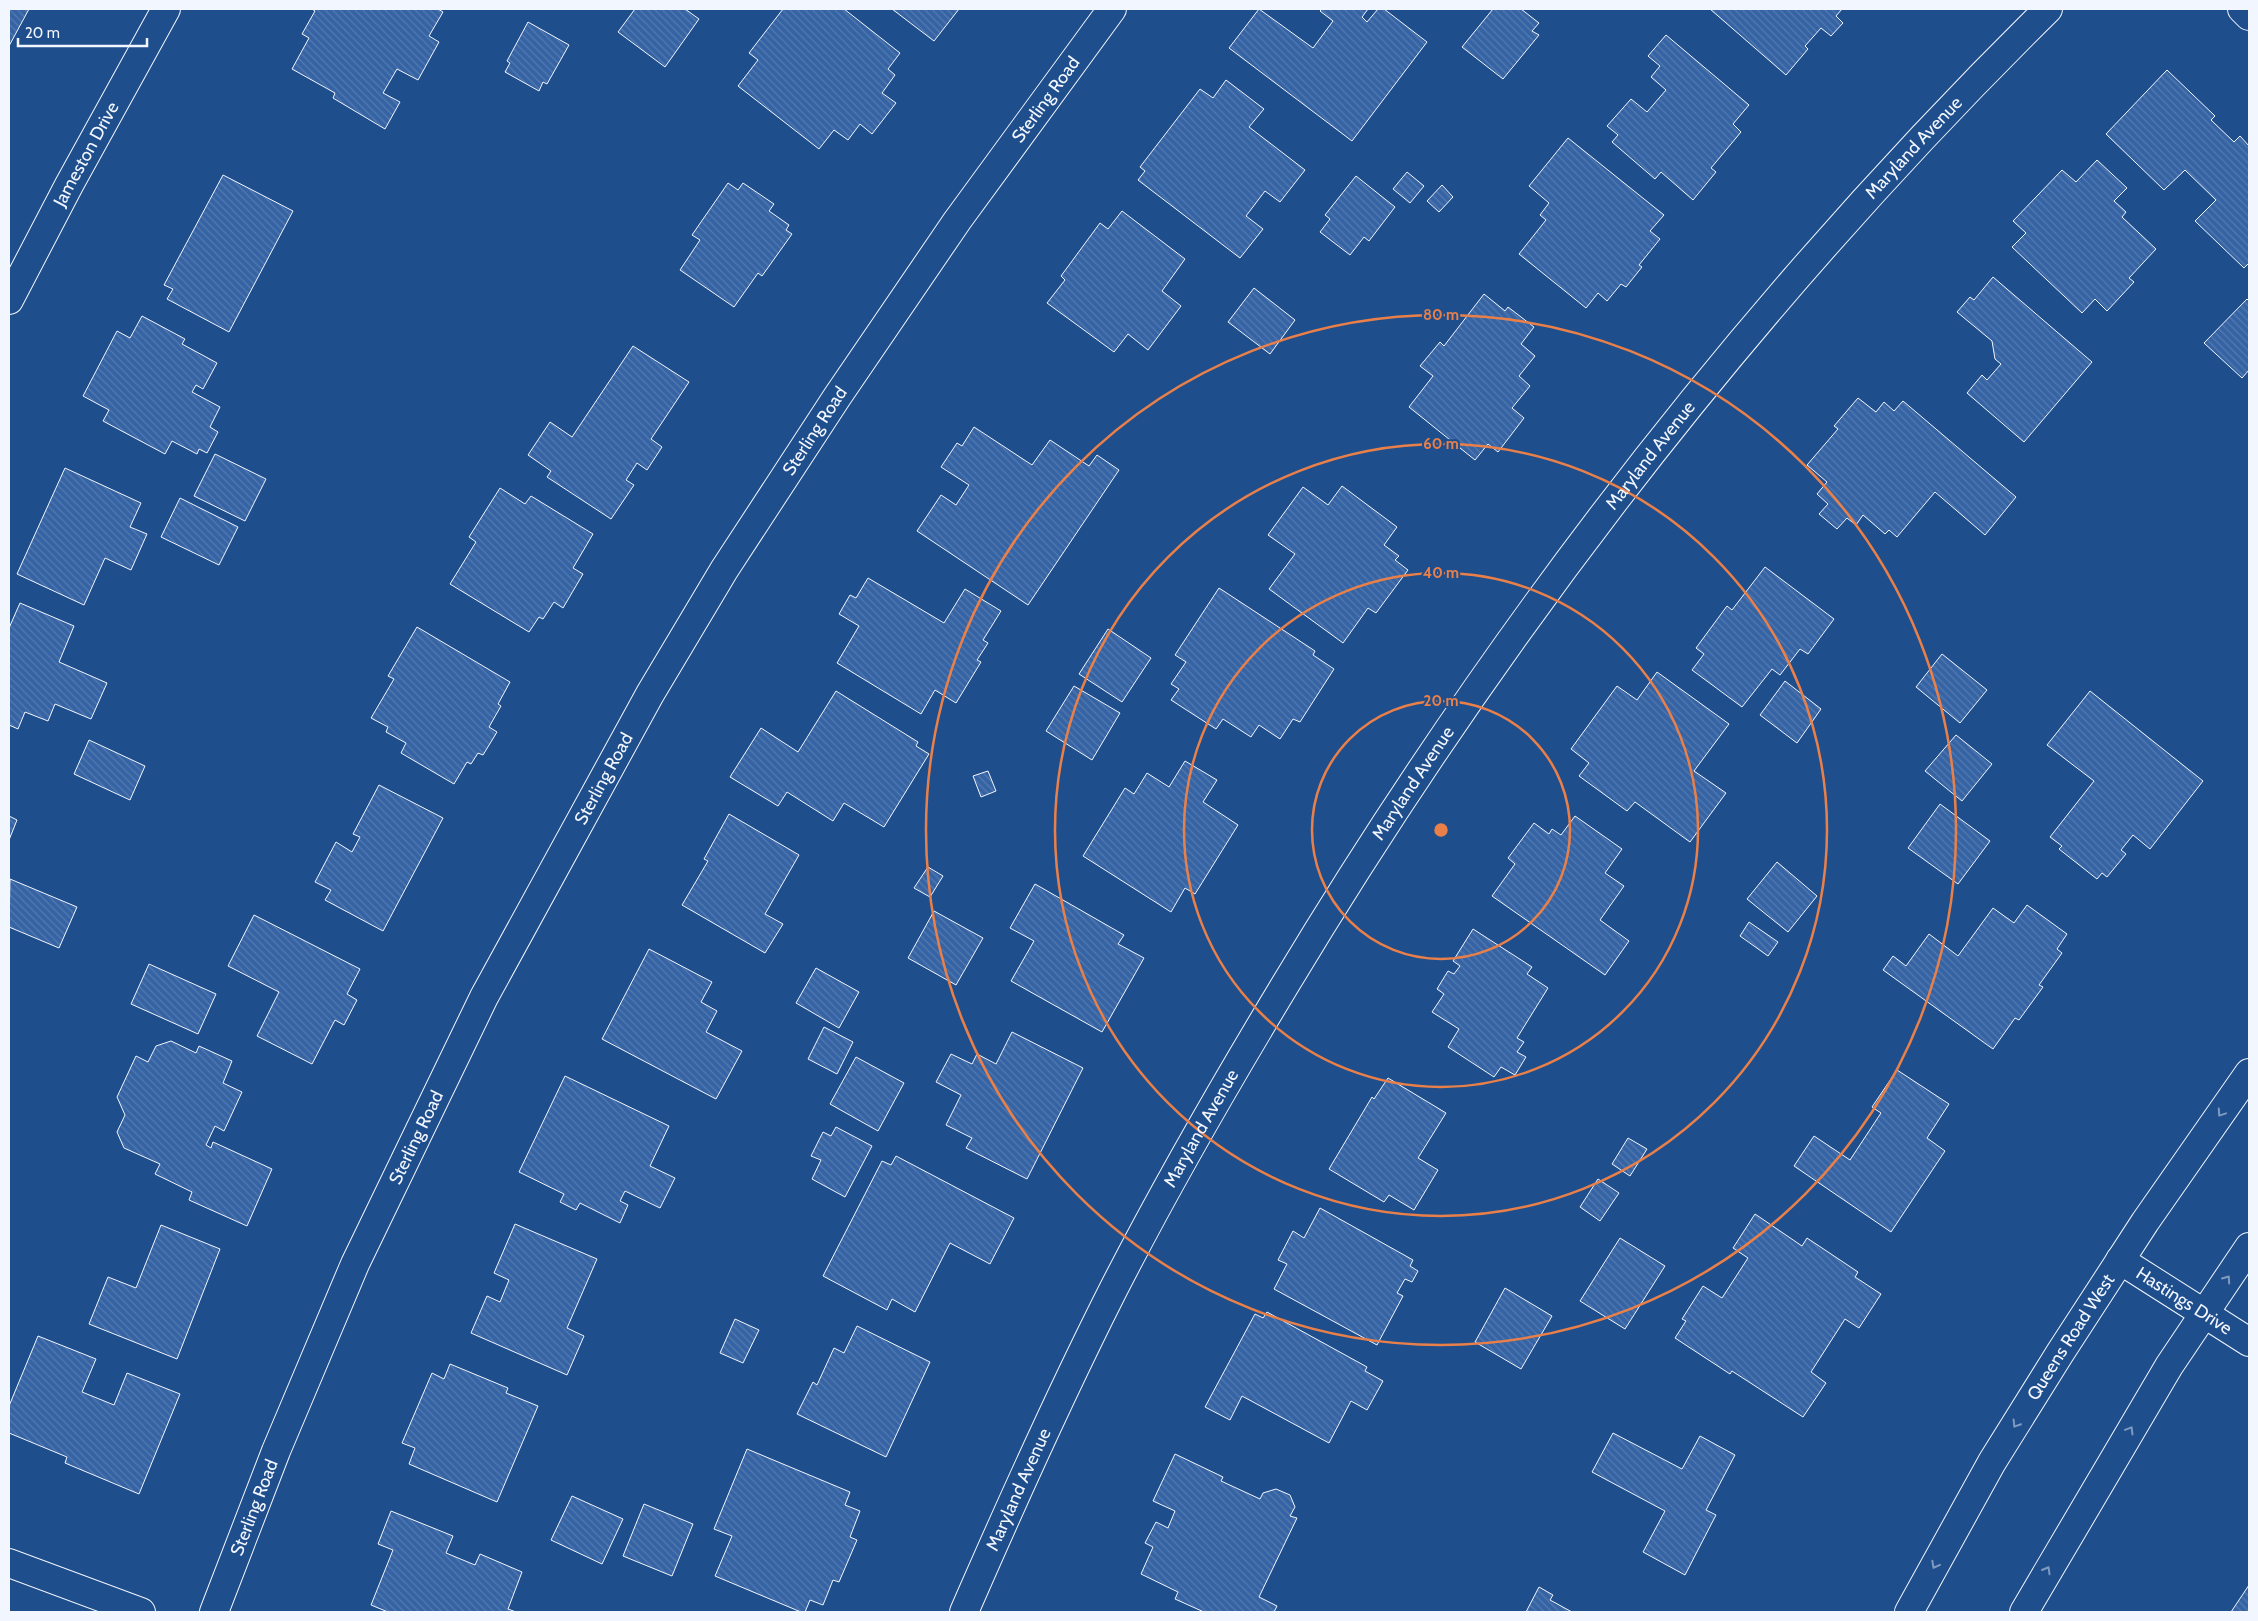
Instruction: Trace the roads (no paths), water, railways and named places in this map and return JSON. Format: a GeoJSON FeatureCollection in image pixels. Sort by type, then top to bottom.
{"type":"FeatureCollection","features":[{"type":"Feature","properties":{"kind":"street","name":"Jameston Drive"},"geometry":{"type":"LineString","coordinates":[[9,300],[69,185],[166,9]]}},
{"type":"Feature","properties":{"kind":"street","name":"Sterling Road"},"geometry":{"type":"LineString","coordinates":[[214,1612],[276,1451],[355,1264],[484,997],[646,701],[710,592],[837,397],[957,222],[1112,9]]}},
{"type":"Feature","properties":{"kind":"street","name":"Maryland Avenue"},"geometry":{"type":"LineString","coordinates":[[964,1612],[1070,1379],[1114,1288],[1173,1178],[1334,903],[1417,776],[1503,651],[1573,554],[1685,411],[1813,259],[1893,169],[1980,76],[2048,9]]}},
{"type":"Feature","properties":{"kind":"street"},"geometry":{"type":"LineString","coordinates":[[2242,9],[2249,16]]}},
{"type":"Feature","properties":{"kind":"street","name":"Queens Road West"},"geometry":{"type":"LineString","coordinates":[[1909,1612],[1992,1462],[2120,1260],[2249,1073]]}},
{"type":"Feature","properties":{"kind":"street"},"geometry":{"type":"LineString","coordinates":[[2024,1612],[2168,1366],[2249,1247]]}},
{"type":"Feature","properties":{"kind":"street","name":"Hastings Drive"},"geometry":{"type":"LineString","coordinates":[[2120,1260],[2205,1312],[2249,1342]]}},
{"type":"Feature","properties":{"kind":"street"},"geometry":{"type":"LineString","coordinates":[[9,1563],[141,1612]]}}]}
